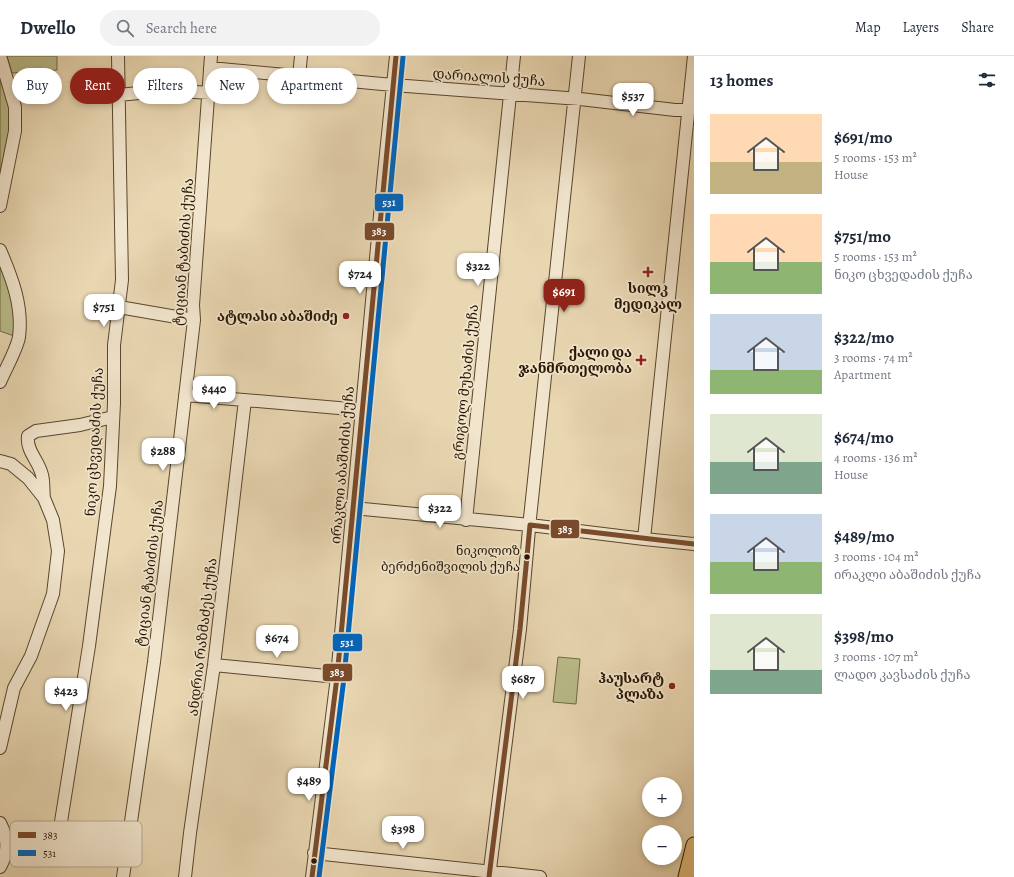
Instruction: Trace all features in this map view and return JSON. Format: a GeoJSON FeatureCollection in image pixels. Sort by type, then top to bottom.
{"type":"FeatureCollection","features":[{"type":"Feature","properties":{"kind":"main road"},"geometry":{"type":"LineString","coordinates":[[686,877],[694,845]]}},
{"type":"Feature","properties":{"kind":"street"},"geometry":{"type":"LineString","coordinates":[[0,56],[15,107],[15,132],[0,206]]}},
{"type":"Feature","properties":{"kind":"street","name":"ნიკო ცხვედაძის ქუჩა"},"geometry":{"type":"LineString","coordinates":[[118,56],[118,68]]}},
{"type":"Feature","properties":{"kind":"street"},"geometry":{"type":"LineString","coordinates":[[300,68],[301,56]]}},
{"type":"Feature","properties":{"kind":"street","name":"ირაკლი აბაშიძის ქუჩა"},"geometry":{"type":"LineString","coordinates":[[312,877],[337,677],[396,56]]}},
{"type":"Feature","properties":{"kind":"street","name":"გრიგოლ მუხაძის ქუჩა"},"geometry":{"type":"LineString","coordinates":[[466,520],[514,56]]}},
{"type":"Feature","properties":{"kind":"street"},"geometry":{"type":"LineString","coordinates":[[489,874],[519,637],[579,56]]}},
{"type":"Feature","properties":{"kind":"street"},"geometry":{"type":"LineString","coordinates":[[644,540],[691,108],[694,56]]}},
{"type":"Feature","properties":{"kind":"street","name":"დარიალის ქუჩა"},"geometry":{"type":"LineString","coordinates":[[211,62],[267,71]]}},
{"type":"Feature","properties":{"kind":"street","name":"დარიალის ქუჩა"},"geometry":{"type":"LineString","coordinates":[[357,82],[575,99],[675,110],[691,108]]}},
{"type":"Feature","properties":{"kind":"street"},"geometry":{"type":"LineString","coordinates":[[125,94],[168,90],[205,93]]}},
{"type":"Feature","properties":{"kind":"street","name":"ნიკო ცხვედაძის ქუჩა"},"geometry":{"type":"LineString","coordinates":[[61,821],[89,646],[108,501],[113,418],[114,345],[122,280],[119,104]]}},
{"type":"Feature","properties":{"kind":"street","name":"ტიციან ტაბიძის ქუჩა"},"geometry":{"type":"LineString","coordinates":[[131,821],[153,669],[194,320],[193,305],[208,104]]}},
{"type":"Feature","properties":{"kind":"street"},"geometry":{"type":"LineString","coordinates":[[0,250],[11,276],[19,304],[19,338],[0,382]]}},
{"type":"Feature","properties":{"kind":"street"},"geometry":{"type":"LineString","coordinates":[[119,307],[194,320]]}},
{"type":"Feature","properties":{"kind":"street"},"geometry":{"type":"LineString","coordinates":[[185,395],[362,410]]}},
{"type":"Feature","properties":{"kind":"street","name":"ანდრია რაზმაძეს ქუჩა"},"geometry":{"type":"LineString","coordinates":[[185,877],[214,665],[245,400]]}},
{"type":"Feature","properties":{"kind":"street"},"geometry":{"type":"LineString","coordinates":[[44,498],[42,475],[27,444],[28,436],[36,431],[80,425],[113,418]]}},
{"type":"Feature","properties":{"kind":"street"},"geometry":{"type":"LineString","coordinates":[[0,461],[11,464],[28,478],[44,498],[53,520],[58,551],[53,594],[31,656],[14,688],[0,748]]}},
{"type":"Feature","properties":{"kind":"street"},"geometry":{"type":"LineString","coordinates":[[353,508],[530,525],[644,540],[694,544]]}},
{"type":"Feature","properties":{"kind":"street"},"geometry":{"type":"LineString","coordinates":[[214,665],[337,677]]}},
{"type":"Feature","properties":{"kind":"street"},"geometry":{"type":"LineString","coordinates":[[0,823],[6,839],[5,858],[0,867]]}},
{"type":"Feature","properties":{"kind":"street"},"geometry":{"type":"LineString","coordinates":[[314,853],[489,874],[540,877]]}},
{"type":"Feature","properties":{"kind":"street","name":"ტიციან ტაბიძის ქუჩა"},"geometry":{"type":"LineString","coordinates":[[123,877],[124,867]]}},
{"type":"Feature","properties":{"kind":"green space"},"geometry":{"type":"Polygon","coordinates":[[[7,56],[57,56],[57,68],[12,68],[12,73],[7,56]]]}},
{"type":"Feature","properties":{"kind":"green space"},"geometry":{"type":"Polygon","coordinates":[[[0,69],[10,103],[11,121],[0,176],[0,69]]]}},
{"type":"Feature","properties":{"kind":"green space"},"geometry":{"type":"Polygon","coordinates":[[[0,266],[10,287],[16,325],[14,336],[0,331],[0,266]]]}},
{"type":"Feature","properties":{"kind":"green space"},"geometry":{"type":"Polygon","coordinates":[[[558,657],[580,659],[576,704],[553,702],[558,657]]]}},
{"type":"Feature","properties":{"kind":"transit line","name":"383"},"geometry":{"type":"LineString","coordinates":[[312,877],[337,677],[396,56]]}},
{"type":"Feature","properties":{"kind":"transit line","name":"531"},"geometry":{"type":"LineString","coordinates":[[319,877],[344,678],[403,57]]}},
{"type":"Feature","properties":{"kind":"transit line","name":"383"},"geometry":{"type":"LineString","coordinates":[[489,877],[520,629],[530,525],[694,544]]}},
{"type":"Feature","properties":{"kind":"place","name":"სილკ მედიკალ"},"geometry":{"type":"Point","coordinates":[648,272]}},
{"type":"Feature","properties":{"kind":"place","name":"ატლასი აბაშიძე"},"geometry":{"type":"Point","coordinates":[346,316]}},
{"type":"Feature","properties":{"kind":"place","name":"ქალი და ჯანმრთელობა"},"geometry":{"type":"Point","coordinates":[641,360]}},
{"type":"Feature","properties":{"kind":"place","name":"ნიკოლოზ ბერძენიშვილის ქუჩა"},"geometry":{"type":"Point","coordinates":[527,557]}},
{"type":"Feature","properties":{"kind":"place","name":"ჰაუსარტ პლაზა"},"geometry":{"type":"Point","coordinates":[672,686]}}]}
